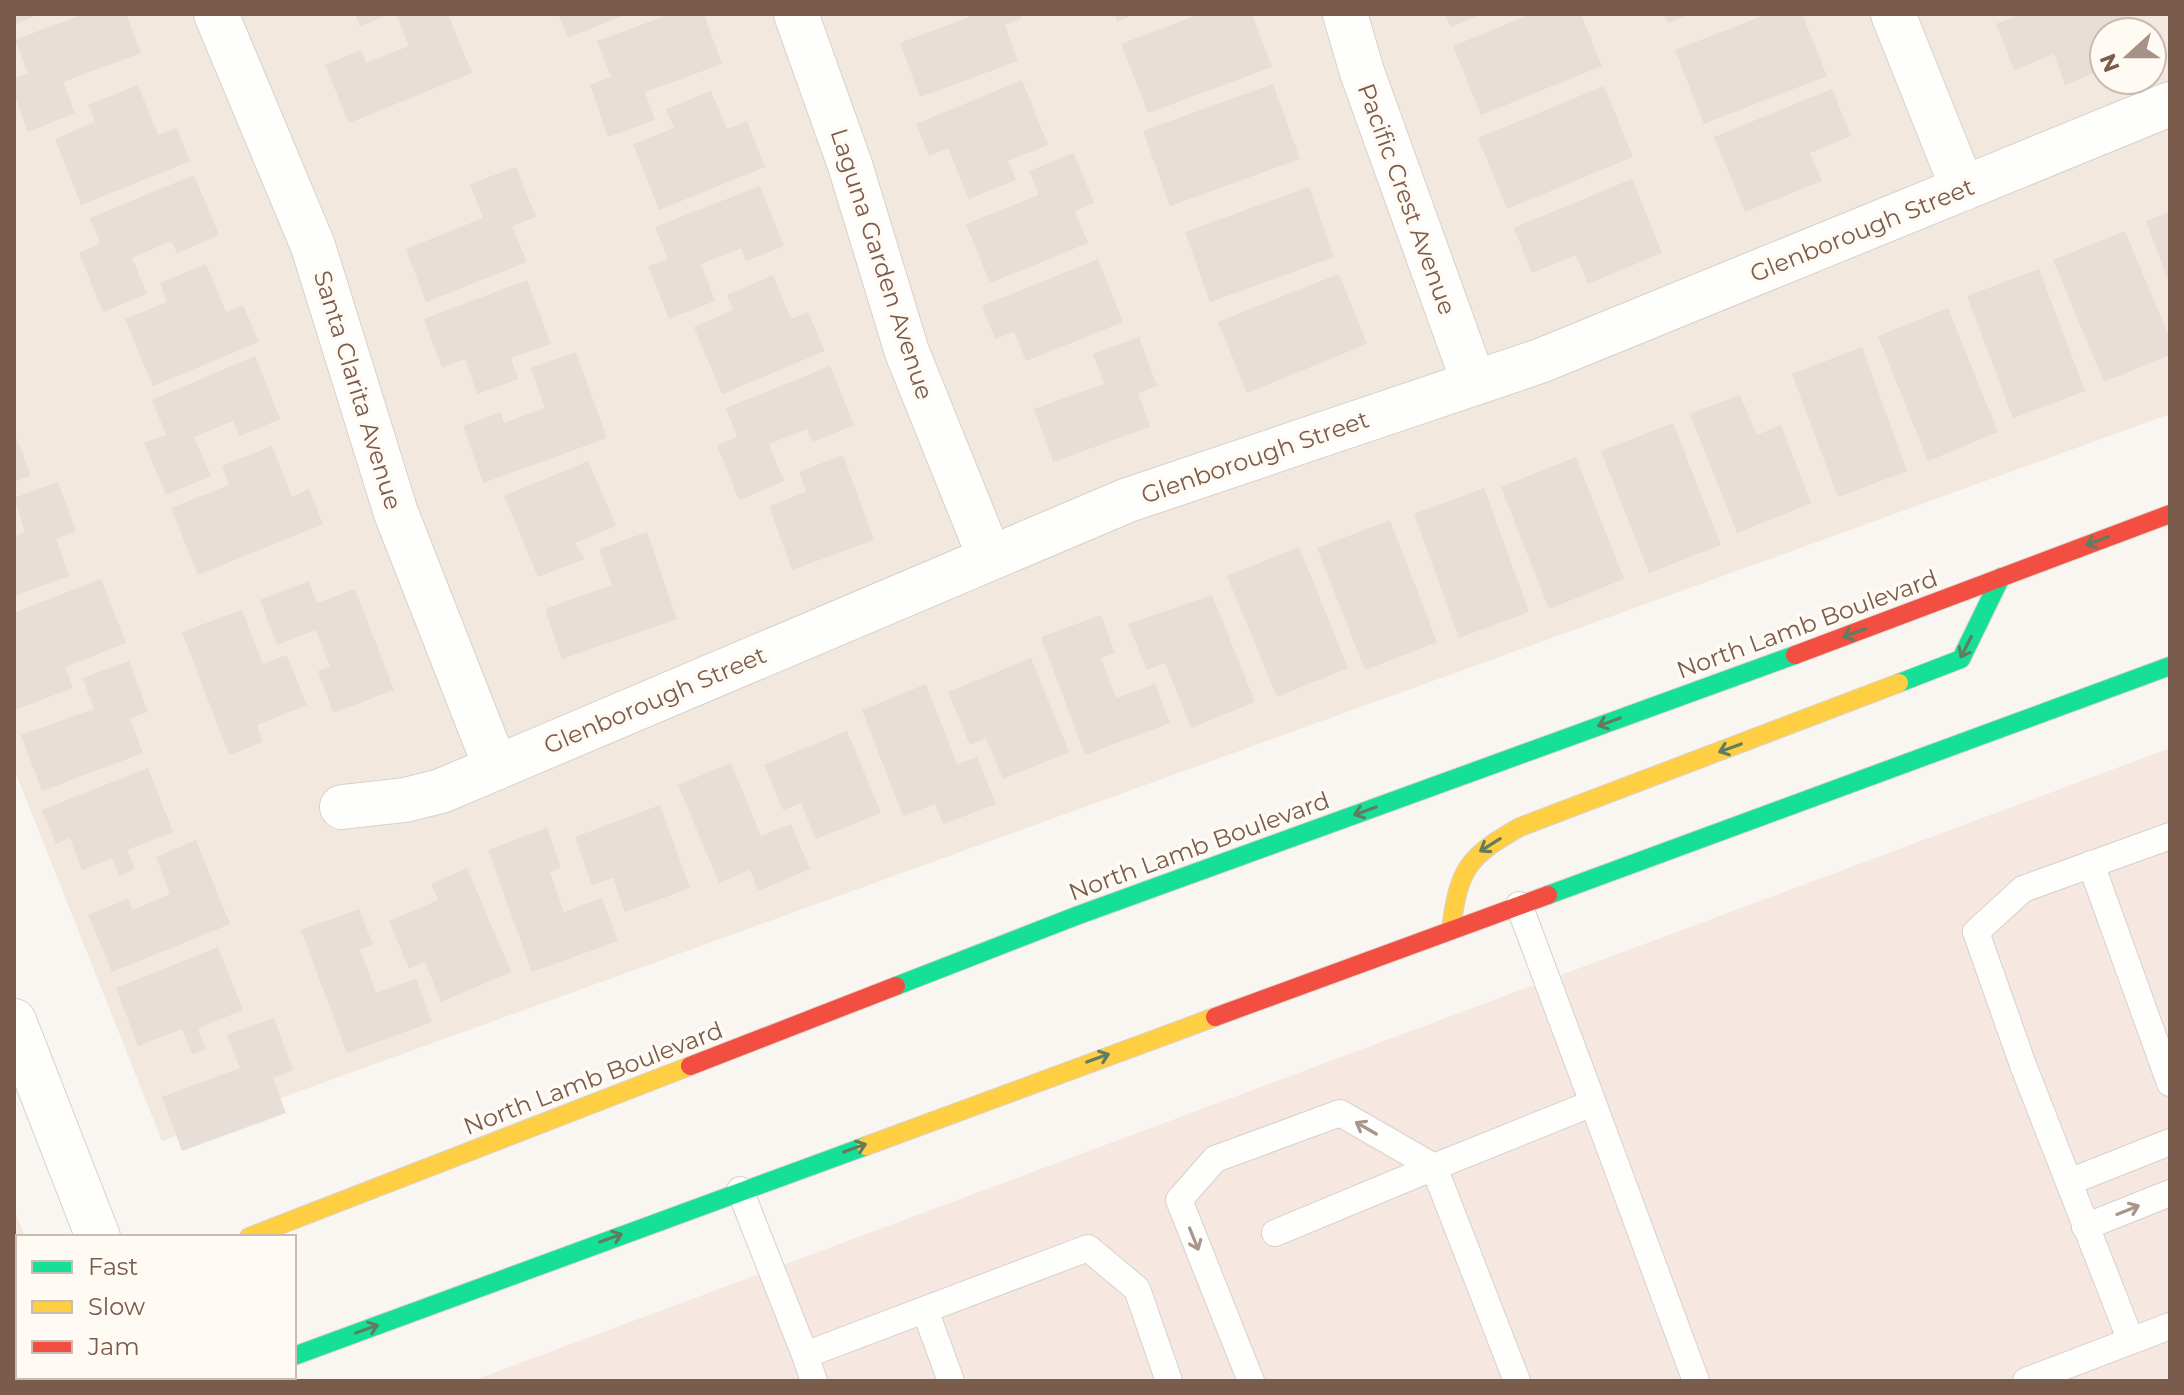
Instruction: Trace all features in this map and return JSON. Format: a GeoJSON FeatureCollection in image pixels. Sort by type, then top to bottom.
{"type":"FeatureCollection","features":[{"type":"Feature","properties":{"kind":"main road","name":"North Lamb Boulevard"},"geometry":{"type":"LineString","coordinates":[[254,1235],[1076,916],[2170,514]]}},
{"type":"Feature","properties":{"kind":"main road"},"geometry":{"type":"LineString","coordinates":[[1451,929],[1458,874],[1480,849],[1520,827],[1874,695],[1961,659],[2001,577]]}},
{"type":"Feature","properties":{"kind":"main road"},"geometry":{"type":"LineString","coordinates":[[296,1355],[2170,666]]}},
{"type":"Feature","properties":{"kind":"street","name":"Santa Clarita Avenue"},"geometry":{"type":"LineString","coordinates":[[216,14],[313,246],[396,513],[496,768]]}},
{"type":"Feature","properties":{"kind":"street","name":"Laguna Garden Avenue"},"geometry":{"type":"LineString","coordinates":[[796,14],[850,165],[907,352],[990,558]]}},
{"type":"Feature","properties":{"kind":"street","name":"Pacific Crest Avenue"},"geometry":{"type":"LineString","coordinates":[[1345,14],[1362,72],[1474,383]]}},
{"type":"Feature","properties":{"kind":"street"},"geometry":{"type":"LineString","coordinates":[[1893,14],[1963,189]]}},
{"type":"Feature","properties":{"kind":"street","name":"Glenborough Street"},"geometry":{"type":"LineString","coordinates":[[342,807],[405,800],[441,791],[1128,500],[1540,361],[2170,104]]}},
{"type":"Feature","properties":{"kind":"street"},"geometry":{"type":"LineString","coordinates":[[14,1021],[97,1235]]}},
{"type":"Feature","properties":{"kind":"lane"},"geometry":{"type":"LineString","coordinates":[[2131,1341],[2085,1227],[1976,932],[2023,889],[2170,836]]}},
{"type":"Feature","properties":{"kind":"lane"},"geometry":{"type":"LineString","coordinates":[[2091,864],[2170,1083]]}},
{"type":"Feature","properties":{"kind":"lane"},"geometry":{"type":"LineString","coordinates":[[1519,905],[1696,1381]]}},
{"type":"Feature","properties":{"kind":"lane"},"geometry":{"type":"LineString","coordinates":[[1275,1233],[1593,1103]]}},
{"type":"Feature","properties":{"kind":"lane"},"geometry":{"type":"LineString","coordinates":[[1251,1381],[1179,1200],[1215,1159],[1340,1113],[1434,1167],[1517,1381]]}},
{"type":"Feature","properties":{"kind":"lane"},"geometry":{"type":"LineString","coordinates":[[2069,1182],[2170,1142]]}},
{"type":"Feature","properties":{"kind":"lane"},"geometry":{"type":"LineString","coordinates":[[740,1190],[814,1381]]}},
{"type":"Feature","properties":{"kind":"lane"},"geometry":{"type":"LineString","coordinates":[[2085,1227],[2170,1193]]}},
{"type":"Feature","properties":{"kind":"lane"},"geometry":{"type":"LineString","coordinates":[[805,1355],[1088,1248],[1137,1289],[1169,1381]]}},
{"type":"Feature","properties":{"kind":"lane"},"geometry":{"type":"LineString","coordinates":[[925,1310],[951,1381]]}},
{"type":"Feature","properties":{"kind":"lane"},"geometry":{"type":"LineString","coordinates":[[2026,1381],[2170,1326]]}},
{"type":"Feature","properties":{"kind":"shaded area"},"geometry":{"type":"Polygon","coordinates":[[[14,14],[2170,14],[2170,414],[162,1141],[14,769],[14,14]]]}},
{"type":"Feature","properties":{"kind":"shaded area"},"geometry":{"type":"Polygon","coordinates":[[[2170,748],[2170,1381],[472,1381],[2170,748]]]}},
{"type":"Feature","properties":{"kind":"shaded area"},"geometry":{"type":"Polygon","coordinates":[[[14,1208],[24,1235],[16,1235],[14,1259],[14,1208]]]}},
{"type":"Feature","properties":{"kind":"building"},"geometry":{"type":"Polygon","coordinates":[[[14,14],[40,14],[14,25],[14,14]]]}},
{"type":"Feature","properties":{"kind":"building"},"geometry":{"type":"Polygon","coordinates":[[[83,14],[126,14],[141,53],[63,82],[75,113],[28,132],[14,93],[14,78],[28,73],[15,40],[83,14]]]}},
{"type":"Feature","properties":{"kind":"building"},"geometry":{"type":"Polygon","coordinates":[[[355,14],[381,14],[382,17],[360,27],[355,14]]]}},
{"type":"Feature","properties":{"kind":"building"},"geometry":{"type":"Polygon","coordinates":[[[396,14],[448,14],[472,73],[349,123],[325,65],[361,50],[366,63],[409,46],[396,14]]]}},
{"type":"Feature","properties":{"kind":"building"},"geometry":{"type":"Polygon","coordinates":[[[558,14],[627,14],[568,38],[558,14]]]}},
{"type":"Feature","properties":{"kind":"building"},"geometry":{"type":"Polygon","coordinates":[[[671,14],[704,14],[722,64],[645,92],[655,120],[608,137],[590,85],[611,77],[597,41],[671,14]]]}},
{"type":"Feature","properties":{"kind":"building"},"geometry":{"type":"Polygon","coordinates":[[[968,14],[1021,14],[1022,18],[1005,25],[1018,61],[920,97],[900,43],[969,17],[968,14]]]}},
{"type":"Feature","properties":{"kind":"building"},"geometry":{"type":"Polygon","coordinates":[[[1114,14],[1135,14],[1117,22],[1114,14]]]}},
{"type":"Feature","properties":{"kind":"building"},"geometry":{"type":"Polygon","coordinates":[[[1200,14],[1252,14],[1272,67],[1148,113],[1121,44],[1200,14]]]}},
{"type":"Feature","properties":{"kind":"building"},"geometry":{"type":"Polygon","coordinates":[[[1445,14],[1483,14],[1451,27],[1445,14]]]}},
{"type":"Feature","properties":{"kind":"building"},"geometry":{"type":"Polygon","coordinates":[[[1532,14],[1581,14],[1602,66],[1481,115],[1453,46],[1532,14]]]}},
{"type":"Feature","properties":{"kind":"building"},"geometry":{"type":"Polygon","coordinates":[[[1664,14],[1690,14],[1668,23],[1664,14]]]}},
{"type":"Feature","properties":{"kind":"building"},"geometry":{"type":"Polygon","coordinates":[[[1767,14],[1802,14],[1827,76],[1704,124],[1675,50],[1767,14]]]}},
{"type":"Feature","properties":{"kind":"building"},"geometry":{"type":"Polygon","coordinates":[[[2022,14],[2129,16],[2088,16],[2088,76],[2065,85],[2054,54],[2014,70],[1996,24],[2022,14]]]}},
{"type":"Feature","properties":{"kind":"building"},"geometry":{"type":"Polygon","coordinates":[[[1022,80],[1048,145],[1008,161],[1016,180],[969,199],[948,148],[929,156],[916,124],[1022,80]]]}},
{"type":"Feature","properties":{"kind":"building"},"geometry":{"type":"Polygon","coordinates":[[[1273,84],[1300,159],[1170,206],[1143,131],[1273,84]]]}},
{"type":"Feature","properties":{"kind":"building"},"geometry":{"type":"Polygon","coordinates":[[[138,85],[158,135],[177,128],[190,161],[81,205],[55,139],[95,122],[88,105],[138,85]]]}},
{"type":"Feature","properties":{"kind":"building"},"geometry":{"type":"Polygon","coordinates":[[[1604,86],[1633,157],[1507,209],[1478,138],[1604,86]]]}},
{"type":"Feature","properties":{"kind":"building"},"geometry":{"type":"Polygon","coordinates":[[[1832,89],[1851,136],[1810,153],[1822,181],[1745,212],[1714,137],[1832,89]]]}},
{"type":"Feature","properties":{"kind":"building"},"geometry":{"type":"Polygon","coordinates":[[[711,91],[727,129],[747,121],[765,167],[659,210],[633,144],[674,128],[666,109],[711,91]]]}},
{"type":"Feature","properties":{"kind":"building"},"geometry":{"type":"Polygon","coordinates":[[[1074,153],[1094,203],[1075,211],[1088,243],[990,283],[966,224],[1039,195],[1029,171],[1074,153]]]}},
{"type":"Feature","properties":{"kind":"building"},"geometry":{"type":"Polygon","coordinates":[[[516,167],[536,217],[512,226],[527,262],[426,302],[406,249],[483,218],[470,184],[516,167]]]}},
{"type":"Feature","properties":{"kind":"building"},"geometry":{"type":"Polygon","coordinates":[[[194,175],[219,235],[177,253],[171,241],[132,258],[147,294],[103,312],[79,253],[100,243],[90,218],[194,175]]]}},
{"type":"Feature","properties":{"kind":"building"},"geometry":{"type":"Polygon","coordinates":[[[1632,179],[1662,253],[1588,284],[1576,255],[1532,273],[1514,228],[1632,179]]]}},
{"type":"Feature","properties":{"kind":"building"},"geometry":{"type":"Polygon","coordinates":[[[760,186],[784,246],[746,261],[741,248],[701,264],[715,301],[669,319],[648,266],[668,259],[655,227],[760,186]]]}},
{"type":"Feature","properties":{"kind":"building"},"geometry":{"type":"Polygon","coordinates":[[[1309,187],[1334,257],[1210,302],[1185,232],[1309,187]]]}},
{"type":"Feature","properties":{"kind":"building"},"geometry":{"type":"Polygon","coordinates":[[[2170,212],[2170,286],[2146,221],[2170,212]]]}},
{"type":"Feature","properties":{"kind":"building"},"geometry":{"type":"Polygon","coordinates":[[[2125,231],[2170,339],[2170,355],[2104,382],[2053,260],[2125,231]]]}},
{"type":"Feature","properties":{"kind":"building"},"geometry":{"type":"Polygon","coordinates":[[[1098,259],[1123,322],[1026,361],[1014,332],[995,339],[982,306],[1098,259]]]}},
{"type":"Feature","properties":{"kind":"building"},"geometry":{"type":"Polygon","coordinates":[[[206,264],[226,312],[243,305],[259,342],[153,386],[125,319],[167,302],[160,283],[206,264]]]}},
{"type":"Feature","properties":{"kind":"building"},"geometry":{"type":"Polygon","coordinates":[[[2039,269],[2085,391],[2013,418],[1967,296],[2039,269]]]}},
{"type":"Feature","properties":{"kind":"building"},"geometry":{"type":"Polygon","coordinates":[[[1339,274],[1367,344],[1247,393],[1218,322],[1339,274]]]}},
{"type":"Feature","properties":{"kind":"building"},"geometry":{"type":"Polygon","coordinates":[[[773,275],[791,319],[808,312],[825,351],[722,394],[694,327],[733,310],[727,295],[773,275]]]}},
{"type":"Feature","properties":{"kind":"building"},"geometry":{"type":"Polygon","coordinates":[[[527,280],[551,344],[511,358],[518,379],[477,394],[465,359],[442,368],[424,319],[527,280]]]}},
{"type":"Feature","properties":{"kind":"building"},"geometry":{"type":"Polygon","coordinates":[[[1948,308],[1998,432],[1928,461],[1878,336],[1948,308]]]}},
{"type":"Feature","properties":{"kind":"building"},"geometry":{"type":"Polygon","coordinates":[[[1139,337],[1157,386],[1138,393],[1150,427],[1053,462],[1034,409],[1104,384],[1093,354],[1139,337]]]}},
{"type":"Feature","properties":{"kind":"building"},"geometry":{"type":"Polygon","coordinates":[[[1862,347],[1907,471],[1838,497],[1792,374],[1862,347]]]}},
{"type":"Feature","properties":{"kind":"building"},"geometry":{"type":"Polygon","coordinates":[[[576,352],[607,438],[483,483],[463,426],[501,412],[504,423],[545,408],[531,368],[576,352]]]}},
{"type":"Feature","properties":{"kind":"building"},"geometry":{"type":"Polygon","coordinates":[[[255,356],[280,419],[240,436],[233,421],[194,437],[211,476],[166,495],[144,443],[166,435],[152,400],[255,356]]]}},
{"type":"Feature","properties":{"kind":"building"},"geometry":{"type":"Polygon","coordinates":[[[830,366],[854,425],[812,442],[807,429],[769,444],[784,481],[739,500],[717,445],[737,437],[726,408],[830,366]]]}},
{"type":"Feature","properties":{"kind":"building"},"geometry":{"type":"Polygon","coordinates":[[[1740,395],[1757,435],[1781,425],[1811,503],[1737,533],[1690,414],[1740,395]]]}},
{"type":"Feature","properties":{"kind":"building"},"geometry":{"type":"Polygon","coordinates":[[[1673,423],[1721,545],[1649,573],[1601,451],[1673,423]]]}},
{"type":"Feature","properties":{"kind":"building"},"geometry":{"type":"Polygon","coordinates":[[[14,432],[31,475],[14,482],[14,432]]]}},
{"type":"Feature","properties":{"kind":"building"},"geometry":{"type":"Polygon","coordinates":[[[272,446],[292,497],[309,489],[323,524],[198,575],[171,508],[229,485],[222,466],[272,446]]]}},
{"type":"Feature","properties":{"kind":"building"},"geometry":{"type":"Polygon","coordinates":[[[843,455],[874,540],[792,570],[769,506],[806,492],[799,472],[843,455]]]}},
{"type":"Feature","properties":{"kind":"building"},"geometry":{"type":"Polygon","coordinates":[[[1576,457],[1624,579],[1549,609],[1501,487],[1576,457]]]}},
{"type":"Feature","properties":{"kind":"building"},"geometry":{"type":"Polygon","coordinates":[[[588,461],[616,526],[575,543],[585,559],[538,577],[504,496],[588,461]]]}},
{"type":"Feature","properties":{"kind":"building"},"geometry":{"type":"Polygon","coordinates":[[[58,482],[76,531],[56,539],[69,576],[14,596],[14,536],[25,532],[14,498],[58,482]]]}},
{"type":"Feature","properties":{"kind":"building"},"geometry":{"type":"Polygon","coordinates":[[[1484,488],[1529,612],[1459,638],[1414,514],[1484,488]]]}},
{"type":"Feature","properties":{"kind":"building"},"geometry":{"type":"Polygon","coordinates":[[[1390,520],[1437,642],[1365,670],[1317,548],[1390,520]]]}},
{"type":"Feature","properties":{"kind":"building"},"geometry":{"type":"Polygon","coordinates":[[[647,532],[677,619],[562,659],[545,609],[612,585],[599,549],[647,532]]]}},
{"type":"Feature","properties":{"kind":"building"},"geometry":{"type":"Polygon","coordinates":[[[1299,547],[1348,668],[1277,697],[1227,576],[1299,547]]]}},
{"type":"Feature","properties":{"kind":"building"},"geometry":{"type":"Polygon","coordinates":[[[101,579],[126,643],[65,667],[73,688],[14,710],[14,613],[101,579]]]}},
{"type":"Feature","properties":{"kind":"building"},"geometry":{"type":"Polygon","coordinates":[[[309,581],[317,603],[355,589],[394,690],[333,713],[318,671],[330,667],[316,630],[277,645],[260,600],[309,581]]]}},
{"type":"Feature","properties":{"kind":"building"},"geometry":{"type":"Polygon","coordinates":[[[1212,595],[1255,702],[1191,728],[1165,663],[1147,670],[1128,624],[1212,595]]]}},
{"type":"Feature","properties":{"kind":"building"},"geometry":{"type":"Polygon","coordinates":[[[242,610],[263,664],[287,655],[307,705],[257,725],[263,742],[229,755],[182,632],[242,610]]]}},
{"type":"Feature","properties":{"kind":"building"},"geometry":{"type":"Polygon","coordinates":[[[1101,615],[1115,653],[1101,658],[1116,698],[1155,684],[1170,723],[1085,755],[1041,637],[1101,615]]]}},
{"type":"Feature","properties":{"kind":"building"},"geometry":{"type":"Polygon","coordinates":[[[1031,658],[1069,752],[1003,779],[986,738],[970,745],[948,692],[1031,658]]]}},
{"type":"Feature","properties":{"kind":"building"},"geometry":{"type":"Polygon","coordinates":[[[129,661],[148,712],[130,718],[143,753],[42,791],[21,735],[94,709],[83,678],[129,661]]]}},
{"type":"Feature","properties":{"kind":"building"},"geometry":{"type":"Polygon","coordinates":[[[926,684],[957,764],[977,757],[996,804],[943,824],[935,804],[903,816],[862,710],[926,684]]]}},
{"type":"Feature","properties":{"kind":"building"},"geometry":{"type":"Polygon","coordinates":[[[847,731],[881,813],[816,839],[801,803],[783,810],[764,765],[847,731]]]}},
{"type":"Feature","properties":{"kind":"building"},"geometry":{"type":"Polygon","coordinates":[[[731,763],[761,836],[791,824],[810,869],[758,891],[750,870],[719,883],[678,785],[731,763]]]}},
{"type":"Feature","properties":{"kind":"building"},"geometry":{"type":"Polygon","coordinates":[[[148,768],[173,832],[127,850],[135,869],[119,876],[112,858],[82,870],[70,838],[56,844],[42,810],[148,768]]]}},
{"type":"Feature","properties":{"kind":"building"},"geometry":{"type":"Polygon","coordinates":[[[660,805],[690,888],[625,912],[613,878],[592,885],[575,837],[660,805]]]}},
{"type":"Feature","properties":{"kind":"building"},"geometry":{"type":"Polygon","coordinates":[[[547,828],[561,868],[550,872],[564,912],[602,898],[618,941],[532,972],[488,850],[547,828]]]}},
{"type":"Feature","properties":{"kind":"building"},"geometry":{"type":"Polygon","coordinates":[[[196,840],[230,924],[112,972],[88,915],[128,899],[133,910],[170,894],[156,857],[196,840]]]}},
{"type":"Feature","properties":{"kind":"building"},"geometry":{"type":"Polygon","coordinates":[[[467,868],[511,972],[441,1002],[425,962],[409,969],[389,921],[438,900],[431,884],[467,868]]]}},
{"type":"Feature","properties":{"kind":"building"},"geometry":{"type":"Polygon","coordinates":[[[359,909],[373,945],[360,949],[376,993],[416,979],[432,1022],[347,1053],[301,930],[359,909]]]}},
{"type":"Feature","properties":{"kind":"building"},"geometry":{"type":"Polygon","coordinates":[[[218,947],[243,1010],[198,1028],[206,1049],[192,1054],[182,1029],[138,1046],[116,988],[218,947]]]}},
{"type":"Feature","properties":{"kind":"building"},"geometry":{"type":"Polygon","coordinates":[[[274,1018],[293,1070],[273,1078],[286,1113],[182,1151],[162,1097],[240,1068],[227,1035],[274,1018]]]}},
{"type":"Feature","properties":{"kind":"traffic: fast"},"geometry":{"type":"LineString","coordinates":[[1899,683],[1961,659],[2001,577]]}},
{"type":"Feature","properties":{"kind":"traffic: fast"},"geometry":{"type":"LineString","coordinates":[[896,986],[1076,916],[1795,655]]}},
{"type":"Feature","properties":{"kind":"traffic: fast"},"geometry":{"type":"LineString","coordinates":[[1548,895],[2170,666]]}},
{"type":"Feature","properties":{"kind":"traffic: fast"},"geometry":{"type":"LineString","coordinates":[[296,1355],[866,1146]]}},
{"type":"Feature","properties":{"kind":"traffic: fast"},"geometry":{"type":"LineString","coordinates":[[227,1381],[232,1379]]}},
{"type":"Feature","properties":{"kind":"traffic: slow"},"geometry":{"type":"LineString","coordinates":[[1451,929],[1462,878],[1469,867],[1488,847],[1520,827],[1899,683]]}},
{"type":"Feature","properties":{"kind":"traffic: slow"},"geometry":{"type":"LineString","coordinates":[[866,1146],[1215,1017]]}},
{"type":"Feature","properties":{"kind":"traffic: slow"},"geometry":{"type":"LineString","coordinates":[[254,1235],[690,1066]]}},
{"type":"Feature","properties":{"kind":"traffic: jam"},"geometry":{"type":"LineString","coordinates":[[1795,655],[2170,514]]}},
{"type":"Feature","properties":{"kind":"traffic: jam"},"geometry":{"type":"LineString","coordinates":[[1215,1017],[1548,895]]}},
{"type":"Feature","properties":{"kind":"traffic: jam"},"geometry":{"type":"LineString","coordinates":[[690,1066],[896,986]]}}]}
